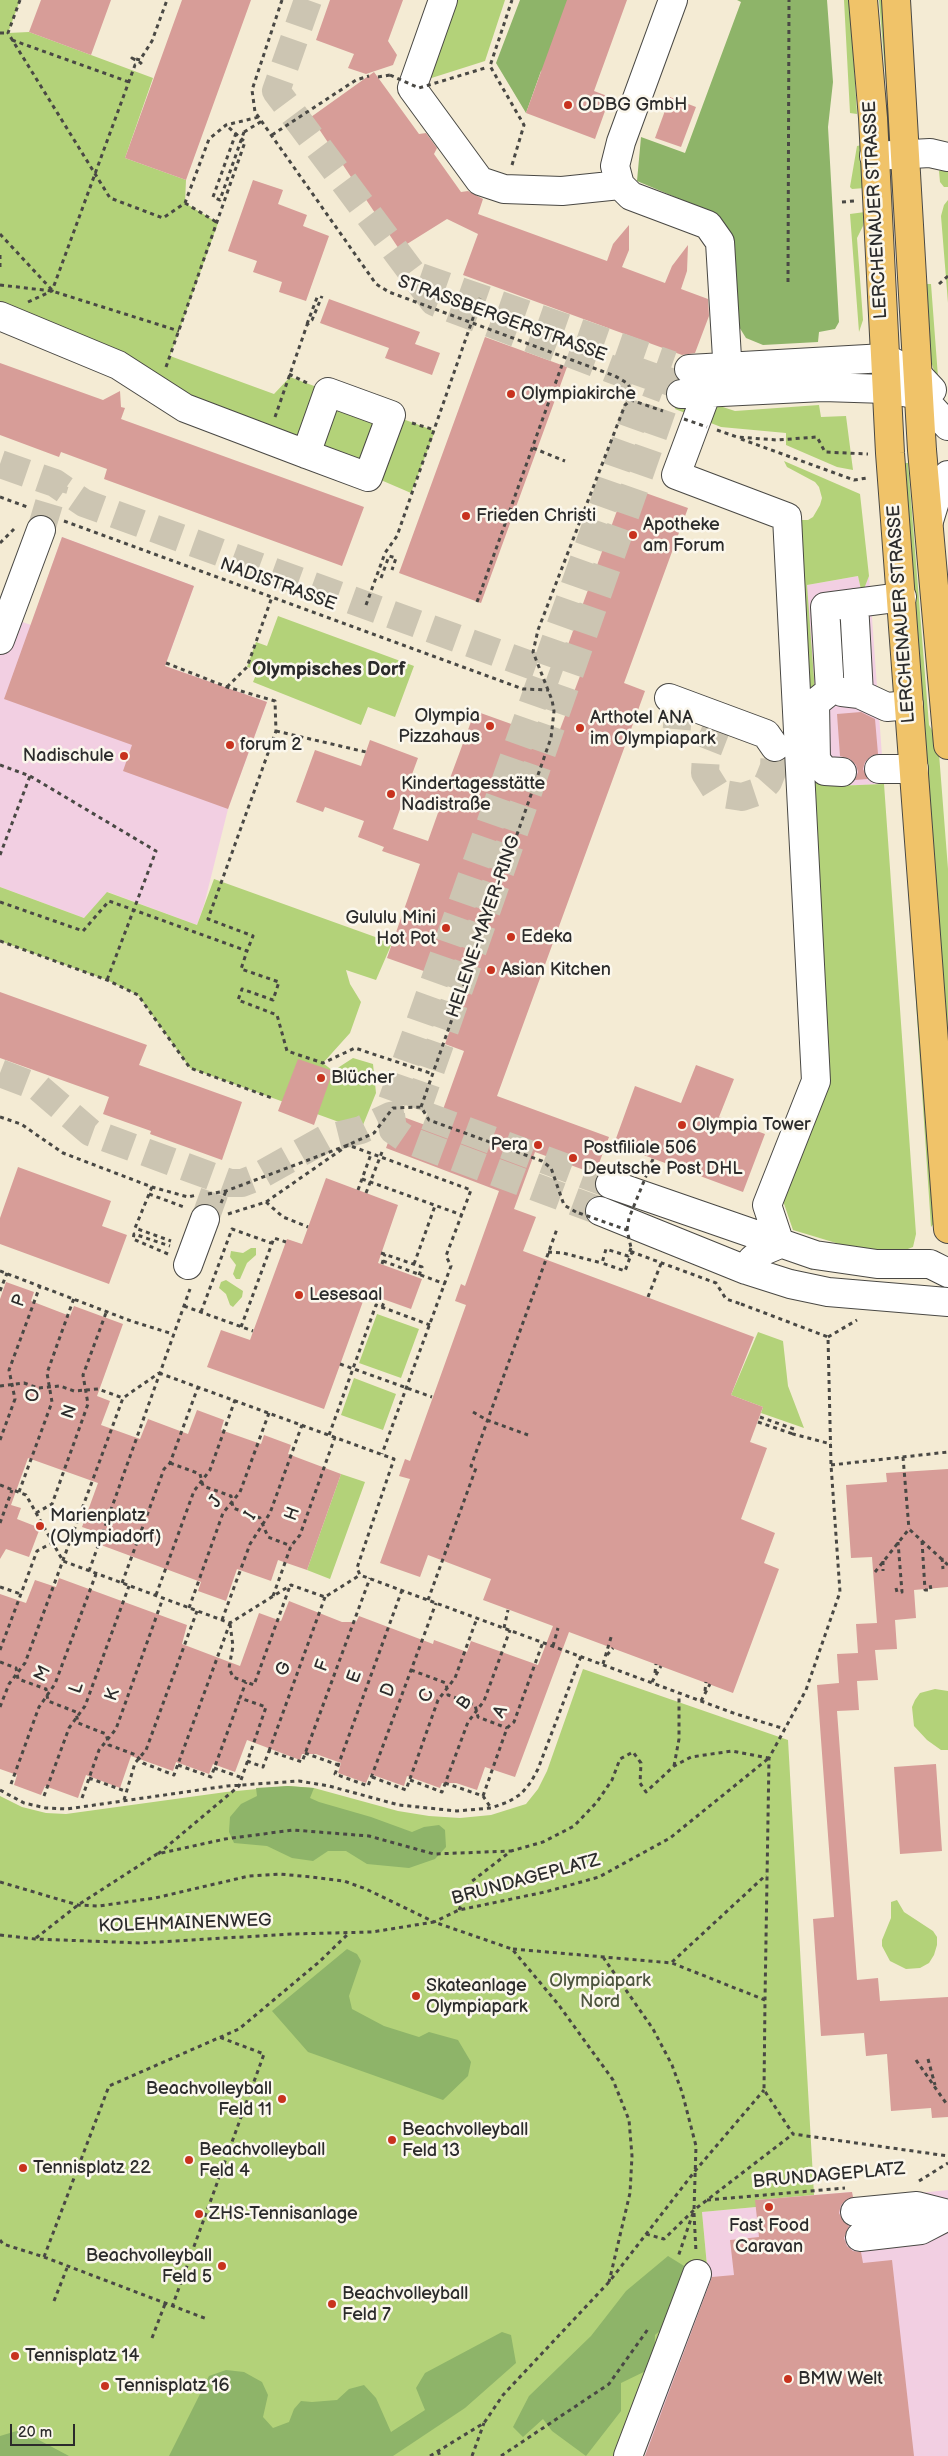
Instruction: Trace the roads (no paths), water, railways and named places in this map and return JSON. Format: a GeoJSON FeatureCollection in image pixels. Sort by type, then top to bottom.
{"type":"FeatureCollection","features":[{"type":"Feature","properties":{"kind":"main road","name":"LERCHENAUER STRASSE"},"geometry":{"type":"LineString","coordinates":[[863,0],[874,156],[886,389],[948,1229]]}},
{"type":"Feature","properties":{"kind":"main road","name":"LERCHENAUER STRASSE"},"geometry":{"type":"LineString","coordinates":[[896,0],[919,385],[948,745]]}},
{"type":"Feature","properties":{"kind":"street"},"geometry":{"type":"LineString","coordinates":[[443,0],[412,88],[480,181],[504,189],[562,191],[620,185]]}},
{"type":"Feature","properties":{"kind":"street"},"geometry":{"type":"LineString","coordinates":[[673,0],[621,142],[615,166],[620,185],[631,196],[708,225],[720,242],[706,392],[676,474],[786,517],[816,1081],[766,1205],[780,1244]]}},
{"type":"Feature","properties":{"kind":"street"},"geometry":{"type":"LineString","coordinates":[[874,156],[930,153],[948,157]]}},
{"type":"Feature","properties":{"kind":"street"},"geometry":{"type":"LineString","coordinates":[[0,316],[118,365],[184,408],[306,454]]}},
{"type":"Feature","properties":{"kind":"street"},"geometry":{"type":"LineString","coordinates":[[706,392],[885,358],[948,406]]}},
{"type":"Feature","properties":{"kind":"street"},"geometry":{"type":"LineString","coordinates":[[689,369],[706,392]]}},
{"type":"Feature","properties":{"kind":"street"},"geometry":{"type":"LineString","coordinates":[[706,392],[823,387],[886,389],[919,385]]}},
{"type":"Feature","properties":{"kind":"street"},"geometry":{"type":"LineString","coordinates":[[919,385],[948,426]]}},
{"type":"Feature","properties":{"kind":"street"},"geometry":{"type":"LineString","coordinates":[[929,521],[937,495],[948,475]]}},
{"type":"Feature","properties":{"kind":"street"},"geometry":{"type":"LineString","coordinates":[[0,640],[39,520]]}},
{"type":"Feature","properties":{"kind":"street"},"geometry":{"type":"LineString","coordinates":[[830,691],[824,607],[902,597]]}},
{"type":"Feature","properties":{"kind":"street"},"geometry":{"type":"LineString","coordinates":[[854,603],[859,694]]}},
{"type":"Feature","properties":{"kind":"street"},"geometry":{"type":"LineString","coordinates":[[842,772],[825,770],[816,760],[815,702],[830,691],[859,694],[887,707],[909,705]]}},
{"type":"Feature","properties":{"kind":"street"},"geometry":{"type":"LineString","coordinates":[[669,698],[766,734],[775,747]]}},
{"type":"Feature","properties":{"kind":"street"},"geometry":{"type":"LineString","coordinates":[[879,770],[914,769]]}},
{"type":"Feature","properties":{"kind":"street"},"geometry":{"type":"LineString","coordinates":[[610,1184],[815,1255],[877,1264],[930,1264],[948,1273]]}},
{"type":"Feature","properties":{"kind":"street"},"geometry":{"type":"LineString","coordinates":[[589,1212],[671,1240],[746,1270],[790,1284],[828,1292],[948,1302]]}},
{"type":"Feature","properties":{"kind":"street"},"geometry":{"type":"LineString","coordinates":[[184,1261],[207,1214]]}},
{"type":"Feature","properties":{"kind":"street"},"geometry":{"type":"LineString","coordinates":[[746,1270],[752,1260],[761,1252],[780,1244]]}},
{"type":"Feature","properties":{"kind":"street"},"geometry":{"type":"LineString","coordinates":[[856,2212],[917,2206],[948,2215]]}},
{"type":"Feature","properties":{"kind":"street"},"geometry":{"type":"LineString","coordinates":[[628,2456],[687,2268]]}},
{"type":"Feature","properties":{"kind":"tunnel"},"geometry":{"type":"LineString","coordinates":[[308,0],[276,91],[434,302],[664,389]]}},
{"type":"Feature","properties":{"kind":"tunnel"},"geometry":{"type":"LineString","coordinates":[[420,277],[672,365]]}},
{"type":"Feature","properties":{"kind":"tunnel"},"geometry":{"type":"LineString","coordinates":[[600,1211],[406,1139],[393,1130],[390,1107],[655,359]]}},
{"type":"Feature","properties":{"kind":"tunnel"},"geometry":{"type":"LineString","coordinates":[[610,1184],[416,1112],[677,367]]}},
{"type":"Feature","properties":{"kind":"tunnel"},"geometry":{"type":"LineString","coordinates":[[0,464],[55,483],[84,503],[561,676]]}},
{"type":"Feature","properties":{"kind":"tunnel"},"geometry":{"type":"LineString","coordinates":[[41,530],[55,483]]}},
{"type":"Feature","properties":{"kind":"tunnel"},"geometry":{"type":"LineString","coordinates":[[664,714],[698,717],[712,722]]}},
{"type":"Feature","properties":{"kind":"tunnel"},"geometry":{"type":"LineString","coordinates":[[718,724],[706,755],[705,773],[715,789],[724,794],[742,797],[760,791],[768,782],[774,767],[775,747]]}},
{"type":"Feature","properties":{"kind":"tunnel"},"geometry":{"type":"LineString","coordinates":[[0,1073],[39,1088],[90,1132],[230,1183],[242,1183],[255,1178],[325,1139],[361,1130],[390,1116],[407,1113]]}},
{"type":"Feature","properties":{"kind":"tunnel"},"geometry":{"type":"LineString","coordinates":[[205,1219],[219,1180]]}},
{"type":"Feature","properties":{"kind":"place","name":"ODBG GmbH"},"geometry":{"type":"Point","coordinates":[568,105]}},
{"type":"Feature","properties":{"kind":"place","name":"Olympiakirche"},"geometry":{"type":"Point","coordinates":[511,394]}},
{"type":"Feature","properties":{"kind":"place","name":"Frieden Christi"},"geometry":{"type":"Point","coordinates":[466,516]}},
{"type":"Feature","properties":{"kind":"place","name":"Apotheke am Forum"},"geometry":{"type":"Point","coordinates":[633,535]}},
{"type":"Feature","properties":{"kind":"place","name":"Olympia Pizzahaus"},"geometry":{"type":"Point","coordinates":[490,726]}},
{"type":"Feature","properties":{"kind":"place","name":"Arthotel ANA im Olympiapark"},"geometry":{"type":"Point","coordinates":[580,728]}},
{"type":"Feature","properties":{"kind":"place","name":"forum 2"},"geometry":{"type":"Point","coordinates":[230,745]}},
{"type":"Feature","properties":{"kind":"place","name":"Nadischule"},"geometry":{"type":"Point","coordinates":[124,756]}},
{"type":"Feature","properties":{"kind":"place","name":"Kindertagesstätte Nadistraße"},"geometry":{"type":"Point","coordinates":[391,794]}},
{"type":"Feature","properties":{"kind":"place","name":"Gululu Mini Hot Pot"},"geometry":{"type":"Point","coordinates":[446,928]}},
{"type":"Feature","properties":{"kind":"place","name":"Edeka"},"geometry":{"type":"Point","coordinates":[511,937]}},
{"type":"Feature","properties":{"kind":"place","name":"Asian Kitchen"},"geometry":{"type":"Point","coordinates":[491,970]}},
{"type":"Feature","properties":{"kind":"place","name":"Blücher"},"geometry":{"type":"Point","coordinates":[321,1078]}},
{"type":"Feature","properties":{"kind":"place","name":"Olympia Tower"},"geometry":{"type":"Point","coordinates":[682,1125]}},
{"type":"Feature","properties":{"kind":"place","name":"Pera"},"geometry":{"type":"Point","coordinates":[538,1145]}},
{"type":"Feature","properties":{"kind":"place","name":"Postfiliale 506 Deutsche Post DHL"},"geometry":{"type":"Point","coordinates":[573,1158]}},
{"type":"Feature","properties":{"kind":"place","name":"Lesesaal"},"geometry":{"type":"Point","coordinates":[299,1295]}},
{"type":"Feature","properties":{"kind":"place","name":"Marienplatz (Olympiadorf)"},"geometry":{"type":"Point","coordinates":[40,1526]}},
{"type":"Feature","properties":{"kind":"place","name":"Skateanlage Olympiapark"},"geometry":{"type":"Point","coordinates":[416,1996]}},
{"type":"Feature","properties":{"kind":"place","name":"Beachvolleyball Feld 11"},"geometry":{"type":"Point","coordinates":[282,2099]}},
{"type":"Feature","properties":{"kind":"place","name":"Beachvolleyball Feld 13"},"geometry":{"type":"Point","coordinates":[392,2140]}},
{"type":"Feature","properties":{"kind":"place","name":"Beachvolleyball Feld 4"},"geometry":{"type":"Point","coordinates":[189,2160]}},
{"type":"Feature","properties":{"kind":"place","name":"Tennisplatz 22"},"geometry":{"type":"Point","coordinates":[23,2168]}},
{"type":"Feature","properties":{"kind":"place","name":"Fast Food Caravan"},"geometry":{"type":"Point","coordinates":[769,2207]}},
{"type":"Feature","properties":{"kind":"place","name":"ZHS-Tennisanlage"},"geometry":{"type":"Point","coordinates":[199,2214]}},
{"type":"Feature","properties":{"kind":"place","name":"Beachvolleyball Feld 5"},"geometry":{"type":"Point","coordinates":[222,2266]}},
{"type":"Feature","properties":{"kind":"place","name":"Beachvolleyball Feld 7"},"geometry":{"type":"Point","coordinates":[332,2304]}},
{"type":"Feature","properties":{"kind":"place","name":"Tennisplatz 14"},"geometry":{"type":"Point","coordinates":[15,2356]}},
{"type":"Feature","properties":{"kind":"place","name":"BMW Welt"},"geometry":{"type":"Point","coordinates":[788,2379]}},
{"type":"Feature","properties":{"kind":"place","name":"Tennisplatz 16"},"geometry":{"type":"Point","coordinates":[105,2386]}},
{"type":"Feature","properties":{"kind":"district","name":"Olympisches Dorf"},"geometry":{"type":"Point","coordinates":[329,670]}},
{"type":"Feature","properties":{"kind":"park label","name":"Olympiapark Nord"},"geometry":{"type":"Point","coordinates":[600,1991]}}]}
